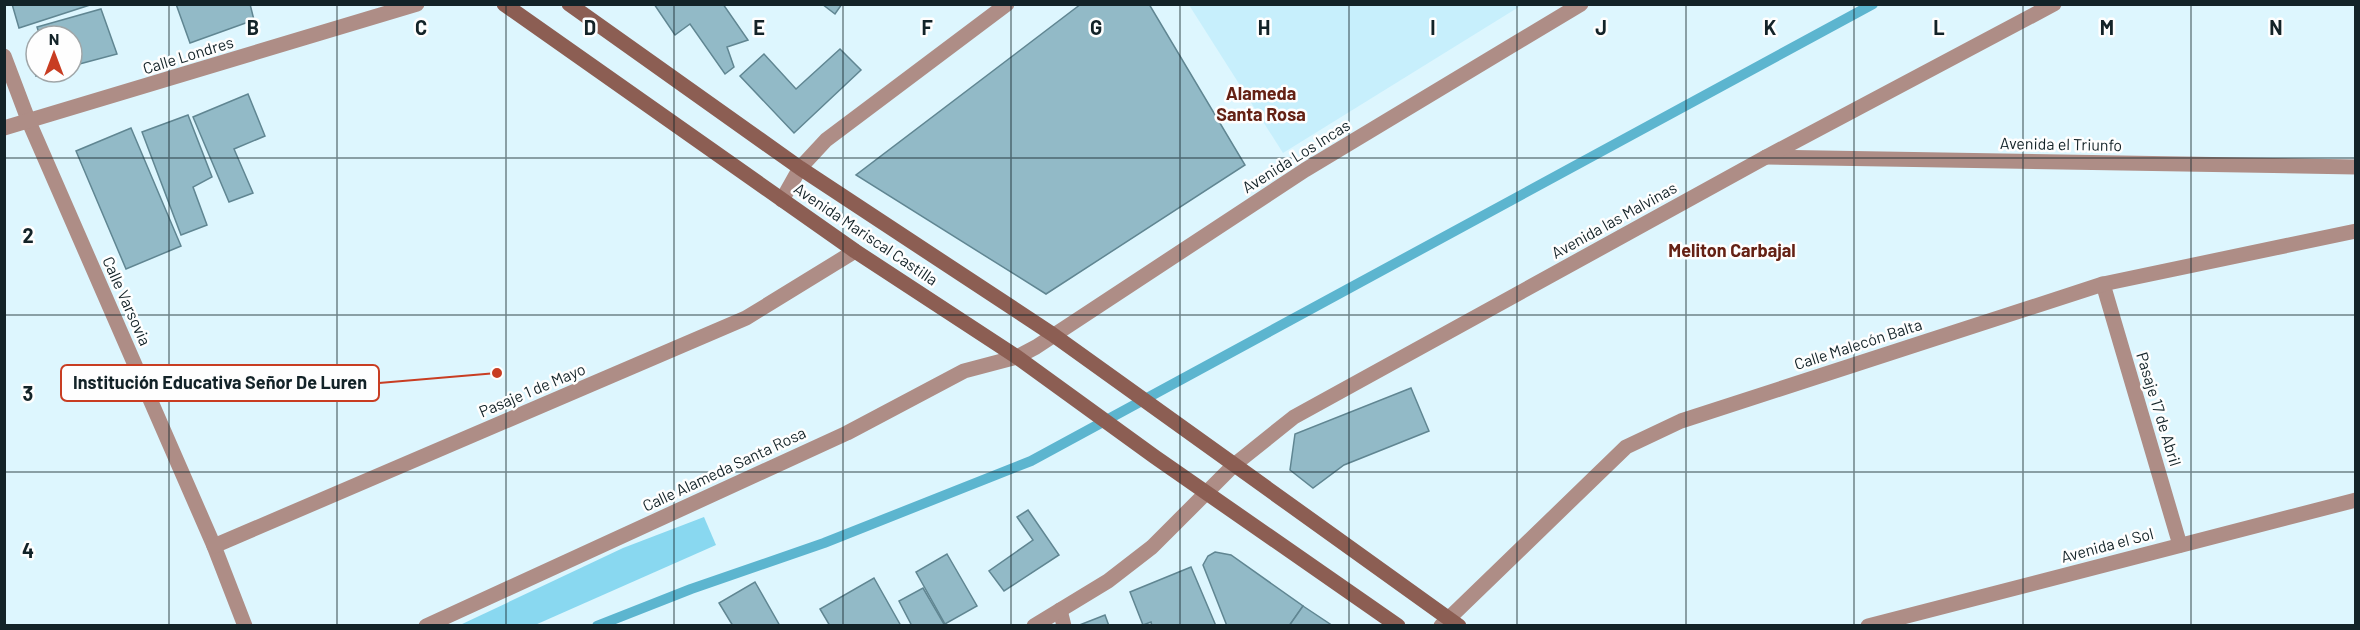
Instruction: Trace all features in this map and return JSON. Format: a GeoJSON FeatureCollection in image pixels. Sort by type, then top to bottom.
{"type":"FeatureCollection","features":[{"type":"Feature","properties":{"kind":"main road","name":"Avenida Mariscal Castilla"},"geometry":{"type":"LineString","coordinates":[[504,4],[855,251],[1017,357],[1155,457],[1398,626]]}},
{"type":"Feature","properties":{"kind":"main road","name":"Avenida Mariscal Castilla"},"geometry":{"type":"LineString","coordinates":[[569,4],[800,168],[1052,334],[1197,437],[1449,623]]}},
{"type":"Feature","properties":{"kind":"street","name":"Calle Londres"},"geometry":{"type":"LineString","coordinates":[[4,128],[417,4]]}},
{"type":"Feature","properties":{"kind":"street"},"geometry":{"type":"LineString","coordinates":[[782,200],[800,168],[826,140],[1007,4]]}},
{"type":"Feature","properties":{"kind":"street","name":"Avenida Los Incas"},"geometry":{"type":"LineString","coordinates":[[1036,347],[1052,334],[1305,170],[1581,4]]}},
{"type":"Feature","properties":{"kind":"street","name":"Avenida las Malvinas"},"geometry":{"type":"LineString","coordinates":[[1034,626],[1108,581],[1152,547],[1234,465],[1294,417],[1766,157],[2054,4]]}},
{"type":"Feature","properties":{"kind":"street","name":"Calle Varsovia"},"geometry":{"type":"LineString","coordinates":[[4,56],[29,122],[214,546],[245,626]]}},
{"type":"Feature","properties":{"kind":"street","name":"Avenida el Triunfo"},"geometry":{"type":"LineString","coordinates":[[1766,157],[2355,167]]}},
{"type":"Feature","properties":{"kind":"street","name":"Calle Malecón Balta"},"geometry":{"type":"LineString","coordinates":[[1449,623],[1626,447],[1681,421],[2103,284],[2355,231]]}},
{"type":"Feature","properties":{"kind":"street","name":"Pasaje 1 de Mayo"},"geometry":{"type":"LineString","coordinates":[[214,546],[746,318],[855,251]]}},
{"type":"Feature","properties":{"kind":"street","name":"Pasaje 17 de Abril"},"geometry":{"type":"LineString","coordinates":[[2103,284],[2180,544]]}},
{"type":"Feature","properties":{"kind":"street","name":"Calle Alameda Santa Rosa"},"geometry":{"type":"LineString","coordinates":[[426,626],[847,432],[964,371],[1017,357],[1036,347]]}},
{"type":"Feature","properties":{"kind":"street","name":"Avenida el Sol"},"geometry":{"type":"LineString","coordinates":[[1868,626],[2355,500]]}},
{"type":"Feature","properties":{"kind":"street"},"geometry":{"type":"LineString","coordinates":[[1060,610],[1064,626]]}},
{"type":"Feature","properties":{"kind":"shaded area"},"geometry":{"type":"Polygon","coordinates":[[[1189,5],[1522,5],[1283,153],[1189,5]]]}},
{"type":"Feature","properties":{"kind":"shaded area"},"geometry":{"type":"Polygon","coordinates":[[[704,517],[716,545],[535,625],[460,625],[623,548],[704,517]]]}},
{"type":"Feature","properties":{"kind":"building"},"geometry":{"type":"Polygon","coordinates":[[[12,4],[93,4],[31,24],[24,24],[24,26],[19,28],[12,4]]]}},
{"type":"Feature","properties":{"kind":"building"},"geometry":{"type":"Polygon","coordinates":[[[176,4],[250,4],[254,20],[190,43],[176,4]]]}},
{"type":"Feature","properties":{"kind":"building"},"geometry":{"type":"Polygon","coordinates":[[[654,4],[723,4],[748,40],[727,47],[734,67],[725,74],[690,24],[675,35],[654,4]]]}},
{"type":"Feature","properties":{"kind":"building"},"geometry":{"type":"Polygon","coordinates":[[[822,4],[842,4],[835,14],[822,4]]]}},
{"type":"Feature","properties":{"kind":"building"},"geometry":{"type":"Polygon","coordinates":[[[1081,4],[1149,4],[1245,165],[1046,294],[856,175],[1081,4]]]}},
{"type":"Feature","properties":{"kind":"building"},"geometry":{"type":"Polygon","coordinates":[[[101,9],[117,54],[84,63],[84,24],[48,24],[101,9]]]}},
{"type":"Feature","properties":{"kind":"building"},"geometry":{"type":"Polygon","coordinates":[[[840,49],[861,70],[794,133],[740,76],[764,54],[796,89],[840,49]]]}},
{"type":"Feature","properties":{"kind":"building"},"geometry":{"type":"Polygon","coordinates":[[[248,94],[265,136],[234,149],[253,193],[229,202],[193,117],[248,94]]]}},
{"type":"Feature","properties":{"kind":"building"},"geometry":{"type":"Polygon","coordinates":[[[188,115],[212,177],[193,187],[207,225],[181,235],[142,132],[188,115]]]}},
{"type":"Feature","properties":{"kind":"building"},"geometry":{"type":"Polygon","coordinates":[[[131,128],[181,246],[126,269],[76,151],[131,128]]]}},
{"type":"Feature","properties":{"kind":"building"},"geometry":{"type":"Polygon","coordinates":[[[1411,388],[1429,431],[1344,465],[1313,488],[1290,470],[1295,434],[1411,388]]]}},
{"type":"Feature","properties":{"kind":"building"},"geometry":{"type":"Polygon","coordinates":[[[1028,510],[1059,555],[1004,591],[989,571],[1033,540],[1017,517],[1028,510]]]}},
{"type":"Feature","properties":{"kind":"building"},"geometry":{"type":"Polygon","coordinates":[[[1215,552],[1231,555],[1303,606],[1289,626],[1227,626],[1203,565],[1208,556],[1215,552]]]}},
{"type":"Feature","properties":{"kind":"building"},"geometry":{"type":"Polygon","coordinates":[[[947,554],[977,606],[945,624],[916,572],[947,554]]]}},
{"type":"Feature","properties":{"kind":"building"},"geometry":{"type":"Polygon","coordinates":[[[1191,567],[1216,626],[1152,626],[1151,622],[1143,625],[1130,592],[1191,567]]]}},
{"type":"Feature","properties":{"kind":"building"},"geometry":{"type":"Polygon","coordinates":[[[874,578],[901,626],[830,626],[820,609],[874,578]]]}},
{"type":"Feature","properties":{"kind":"building"},"geometry":{"type":"Polygon","coordinates":[[[755,582],[780,626],[733,626],[719,603],[755,582]]]}},
{"type":"Feature","properties":{"kind":"building"},"geometry":{"type":"Polygon","coordinates":[[[923,588],[944,624],[941,626],[912,626],[899,601],[923,588]]]}},
{"type":"Feature","properties":{"kind":"building"},"geometry":{"type":"Polygon","coordinates":[[[1303,606],[1333,626],[1289,626],[1303,606]]]}},
{"type":"Feature","properties":{"kind":"building"},"geometry":{"type":"Polygon","coordinates":[[[1105,615],[1109,626],[1077,626],[1105,615]]]}},
{"type":"Feature","properties":{"kind":"waterway"},"geometry":{"type":"LineString","coordinates":[[597,626],[691,589],[824,543],[1031,461],[1873,4]]}},
{"type":"Feature","properties":{"kind":"place","name":"Institución Educativa Señor De Luren"},"geometry":{"type":"Point","coordinates":[497,373]}},
{"type":"Feature","properties":{"kind":"district","name":"Alameda Santa Rosa"},"geometry":{"type":"Point","coordinates":[1261,104]}},
{"type":"Feature","properties":{"kind":"district","name":"Meliton Carbajal"},"geometry":{"type":"Point","coordinates":[1732,251]}}]}
